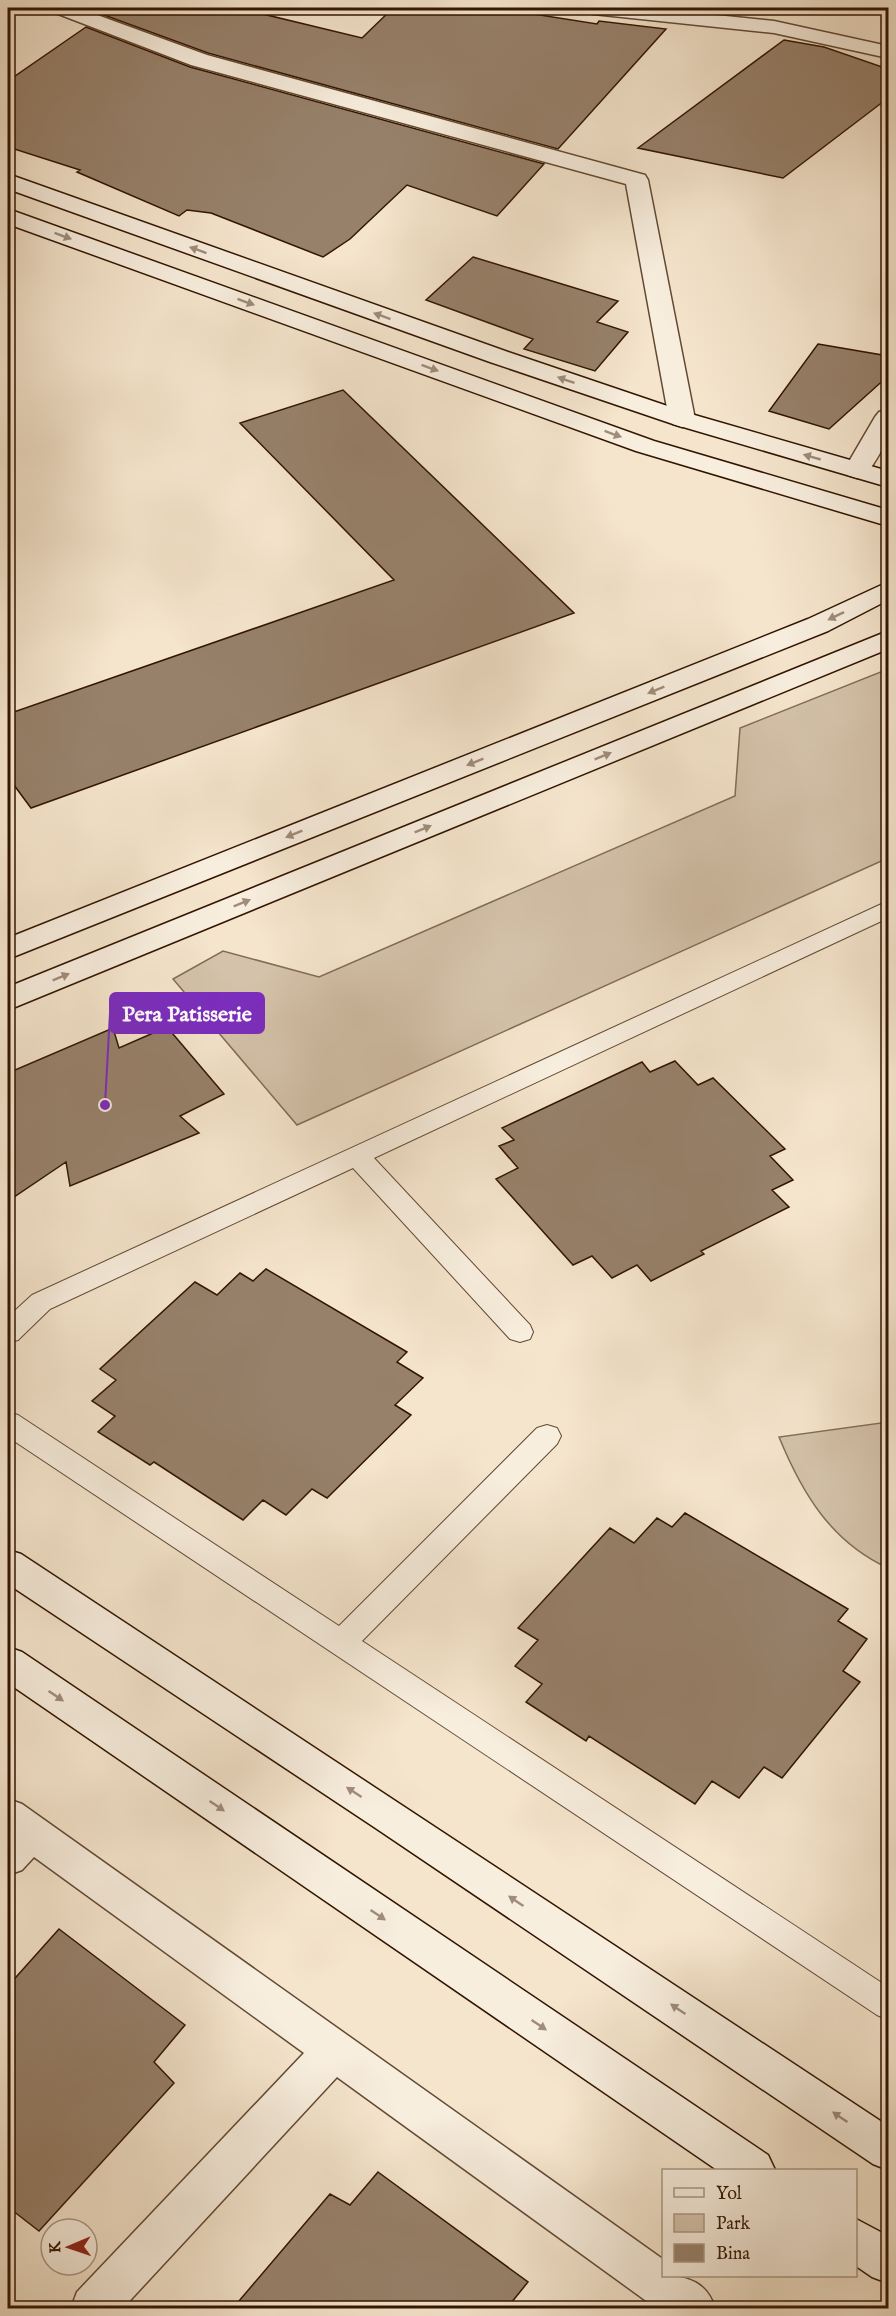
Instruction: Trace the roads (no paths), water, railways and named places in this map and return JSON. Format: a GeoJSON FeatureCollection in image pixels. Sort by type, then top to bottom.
{"type":"FeatureCollection","features":[{"type":"Feature","properties":{"kind":"main road"},"geometry":{"type":"LineString","coordinates":[[60,8],[199,60],[637,180],[682,419]]}},
{"type":"Feature","properties":{"kind":"main road"},"geometry":{"type":"LineString","coordinates":[[593,8],[774,27],[888,52]]}},
{"type":"Feature","properties":{"kind":"main road"},"geometry":{"type":"LineString","coordinates":[[774,27],[795,8]]}},
{"type":"Feature","properties":{"kind":"main road"},"geometry":{"type":"LineString","coordinates":[[8,181],[499,357],[682,419],[888,479]]}},
{"type":"Feature","properties":{"kind":"main road"},"geometry":{"type":"LineString","coordinates":[[8,216],[645,446],[888,518]]}},
{"type":"Feature","properties":{"kind":"main road"},"geometry":{"type":"LineString","coordinates":[[857,470],[888,417]]}},
{"type":"Feature","properties":{"kind":"main road"},"geometry":{"type":"LineString","coordinates":[[8,949],[818,625],[888,590]]}},
{"type":"Feature","properties":{"kind":"main road"},"geometry":{"type":"LineString","coordinates":[[8,999],[888,639]]}},
{"type":"Feature","properties":{"kind":"main road"},"geometry":{"type":"LineString","coordinates":[[8,1565],[391,1817],[888,2150]]}},
{"type":"Feature","properties":{"kind":"main road"},"geometry":{"type":"LineString","coordinates":[[8,1663],[752,2169]]}},
{"type":"Feature","properties":{"kind":"main road"},"geometry":{"type":"LineString","coordinates":[[15,1836],[334,2050],[693,2308]]}},
{"type":"Feature","properties":{"kind":"main road"},"geometry":{"type":"LineString","coordinates":[[93,2308],[334,2050]]}},
{"type":"Feature","properties":{"kind":"main road"},"geometry":{"type":"LineString","coordinates":[[857,2241],[888,2262]]}},
{"type":"Feature","properties":{"kind":"lane"},"geometry":{"type":"LineString","coordinates":[[8,1333],[41,1302],[888,909]]}},
{"type":"Feature","properties":{"kind":"lane"},"geometry":{"type":"LineString","coordinates":[[356,1155],[520,1332]]}},
{"type":"Feature","properties":{"kind":"lane"},"geometry":{"type":"LineString","coordinates":[[8,1423],[888,2005]]}},
{"type":"Feature","properties":{"kind":"lane"},"geometry":{"type":"LineString","coordinates":[[341,1643],[547,1436]]}},
{"type":"Feature","properties":{"kind":"place","name":"Pera Patisserie"},"geometry":{"type":"Point","coordinates":[105,1105]}}]}
